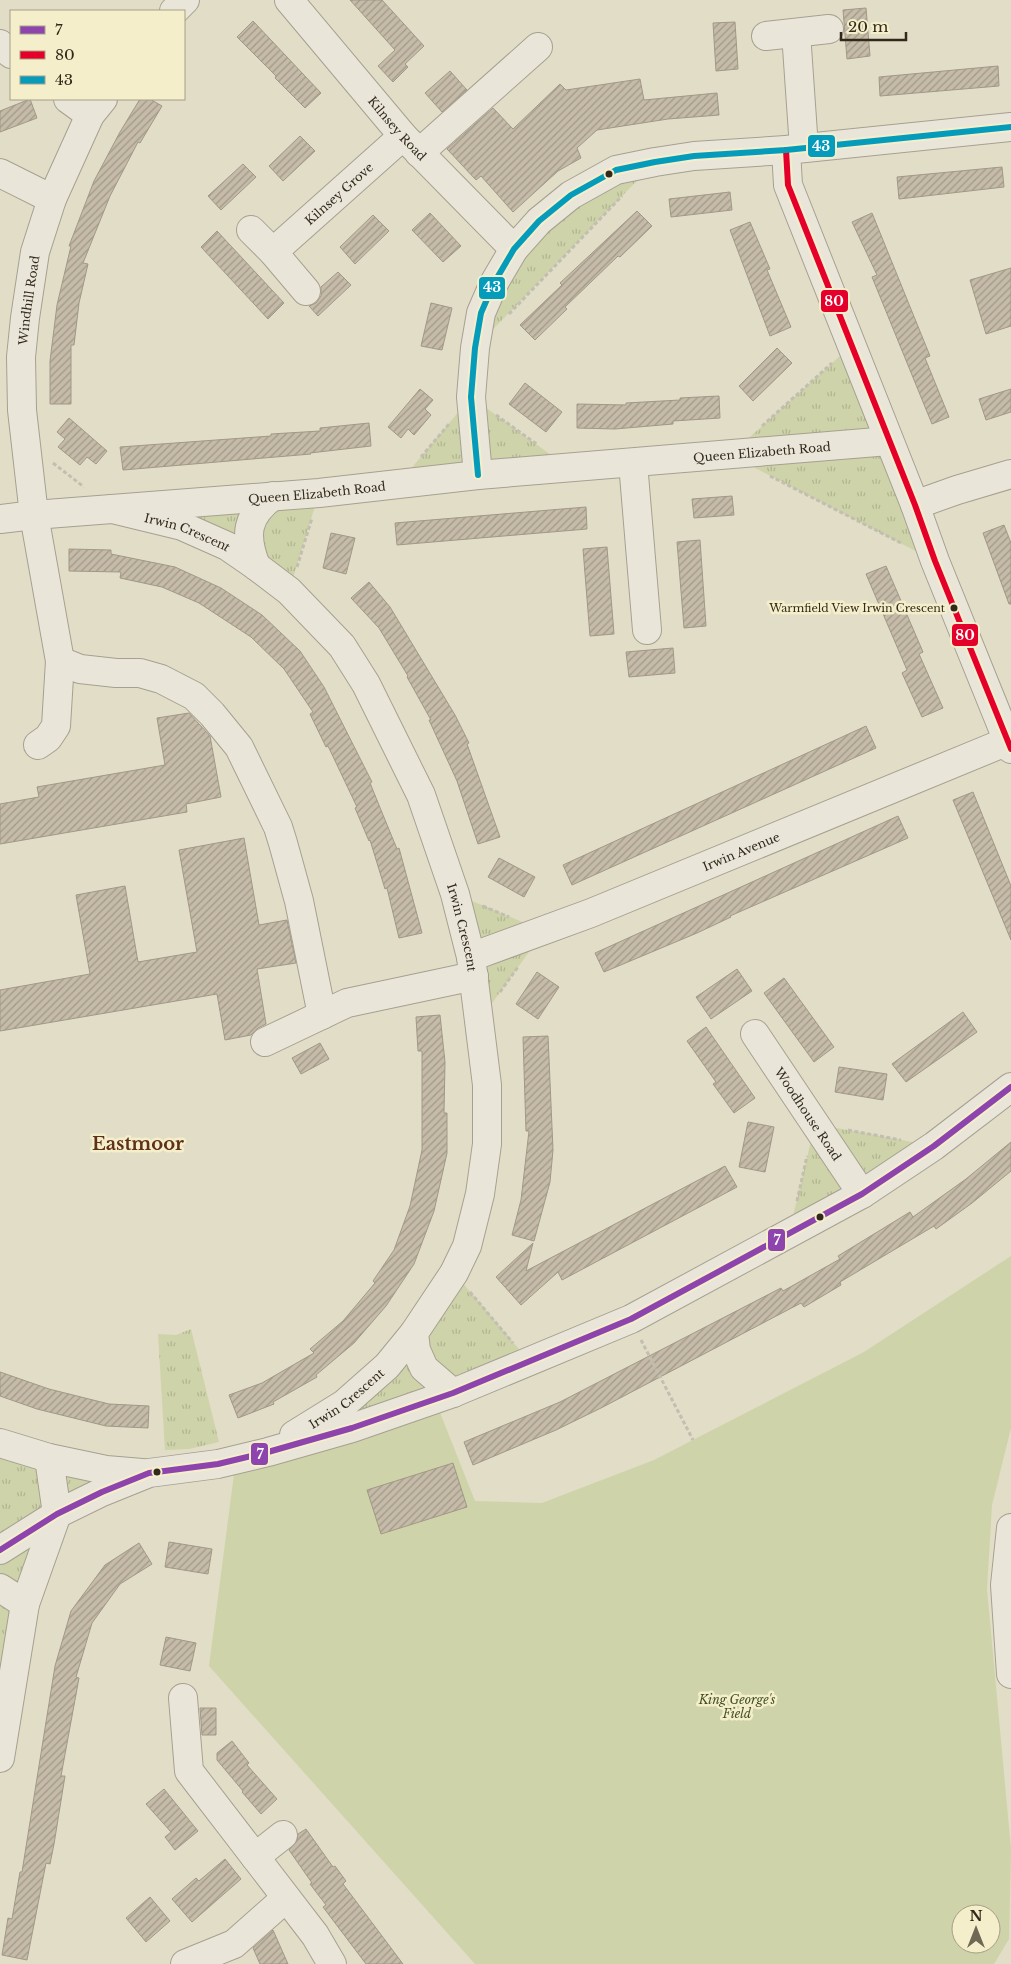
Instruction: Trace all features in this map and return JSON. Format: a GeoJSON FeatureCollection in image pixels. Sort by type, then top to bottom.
{"type":"FeatureCollection","features":[{"type":"Feature","properties":{"kind":"street"},"geometry":{"type":"LineString","coordinates":[[175,10],[185,0]]}},
{"type":"Feature","properties":{"kind":"street","name":"Kilnsey Road"},"geometry":{"type":"LineString","coordinates":[[289,0],[411,145],[514,249]]}},
{"type":"Feature","properties":{"kind":"street"},"geometry":{"type":"LineString","coordinates":[[766,36],[829,29]]}},
{"type":"Feature","properties":{"kind":"street"},"geometry":{"type":"LineString","coordinates":[[796,33],[795,149],[788,185],[1009,745]]}},
{"type":"Feature","properties":{"kind":"street"},"geometry":{"type":"LineString","coordinates":[[0,44],[10,53]]}},
{"type":"Feature","properties":{"kind":"street","name":"Kilnsey Grove"},"geometry":{"type":"LineString","coordinates":[[273,252],[538,47]]}},
{"type":"Feature","properties":{"kind":"street"},"geometry":{"type":"LineString","coordinates":[[72,100],[96,107]]}},
{"type":"Feature","properties":{"kind":"street","name":"Windhill Road"},"geometry":{"type":"LineString","coordinates":[[38,745],[48,738],[56,726],[60,661],[34,514],[22,410],[21,357],[24,318],[35,252],[52,199],[96,107]]}},
{"type":"Feature","properties":{"kind":"street"},"geometry":{"type":"LineString","coordinates":[[478,475],[471,397],[475,348],[482,314],[494,283],[514,249],[539,221],[571,195],[616,170],[655,162],[694,156],[795,149],[1011,127]]}},
{"type":"Feature","properties":{"kind":"street"},"geometry":{"type":"LineString","coordinates":[[0,173],[52,199]]}},
{"type":"Feature","properties":{"kind":"street"},"geometry":{"type":"LineString","coordinates":[[251,230],[306,290]]}},
{"type":"Feature","properties":{"kind":"street","name":"Queen Elizabeth Road"},"geometry":{"type":"LineString","coordinates":[[0,519],[34,514],[320,493],[478,475],[889,441]]}},
{"type":"Feature","properties":{"kind":"street"},"geometry":{"type":"LineString","coordinates":[[634,463],[647,630]]}},
{"type":"Feature","properties":{"kind":"street"},"geometry":{"type":"LineString","coordinates":[[915,505],[1011,474]]}},
{"type":"Feature","properties":{"kind":"street"},"geometry":{"type":"LineString","coordinates":[[256,566],[250,550],[251,522],[259,507],[274,496]]}},
{"type":"Feature","properties":{"kind":"street","name":"Irwin Crescent"},"geometry":{"type":"LineString","coordinates":[[112,509],[182,526],[227,546],[289,591],[342,646],[366,684],[392,733],[421,795],[455,894],[472,966],[488,1085],[487,1144],[480,1194],[467,1246],[454,1273],[414,1333],[387,1366],[344,1404],[268,1452]]}},
{"type":"Feature","properties":{"kind":"street"},"geometry":{"type":"LineString","coordinates":[[60,661],[80,669],[116,673],[140,673],[161,679],[194,696],[212,714],[239,747],[284,843],[300,901],[322,1015]]}},
{"type":"Feature","properties":{"kind":"street","name":"Irwin Avenue"},"geometry":{"type":"LineString","coordinates":[[264,1042],[347,1003],[472,966],[591,913],[1009,745]]}},
{"type":"Feature","properties":{"kind":"street","name":"Woodhouse Road"},"geometry":{"type":"LineString","coordinates":[[755,1034],[862,1194]]}},
{"type":"Feature","properties":{"kind":"street"},"geometry":{"type":"LineString","coordinates":[[0,1443],[49,1458],[106,1470],[149,1473],[194,1469],[268,1452],[352,1428],[453,1393],[631,1319],[862,1194],[934,1146],[1011,1087]]}},
{"type":"Feature","properties":{"kind":"street"},"geometry":{"type":"LineString","coordinates":[[414,1333],[416,1350],[424,1368],[453,1393]]}},
{"type":"Feature","properties":{"kind":"street"},"geometry":{"type":"LineString","coordinates":[[0,1758],[25,1604],[57,1514],[49,1458]]}},
{"type":"Feature","properties":{"kind":"street"},"geometry":{"type":"LineString","coordinates":[[0,1550],[57,1514],[102,1492],[149,1473]]}},
{"type":"Feature","properties":{"kind":"street"},"geometry":{"type":"LineString","coordinates":[[1011,1528],[1008,1585],[1011,1674]]}},
{"type":"Feature","properties":{"kind":"street"},"geometry":{"type":"LineString","coordinates":[[0,1588],[25,1604]]}},
{"type":"Feature","properties":{"kind":"street"},"geometry":{"type":"LineString","coordinates":[[183,1698],[190,1771],[315,1935],[332,1964]]}},
{"type":"Feature","properties":{"kind":"street"},"geometry":{"type":"LineString","coordinates":[[255,1857],[283,1835]]}},
{"type":"Feature","properties":{"kind":"street"},"geometry":{"type":"LineString","coordinates":[[185,1964],[234,1944],[286,1898]]}},
{"type":"Feature","properties":{"kind":"path"},"geometry":{"type":"LineString","coordinates":[[503,320],[628,190]]}},
{"type":"Feature","properties":{"kind":"path"},"geometry":{"type":"LineString","coordinates":[[289,591],[320,493]]}},
{"type":"Feature","properties":{"kind":"path"},"geometry":{"type":"LineString","coordinates":[[454,1273],[530,1362]]}},
{"type":"Feature","properties":{"kind":"path"},"geometry":{"type":"LineString","coordinates":[[631,1319],[693,1440]]}},
{"type":"Feature","properties":{"kind":"green space"},"geometry":{"type":"Polygon","coordinates":[[[655,162],[475,348],[539,221],[655,162]]]}},
{"type":"Feature","properties":{"kind":"green space"},"geometry":{"type":"Polygon","coordinates":[[[851,346],[935,561],[730,455],[851,346]]]}},
{"type":"Feature","properties":{"kind":"green space"},"geometry":{"type":"Polygon","coordinates":[[[471,397],[569,468],[399,483],[471,397]]]}},
{"type":"Feature","properties":{"kind":"green space"},"geometry":{"type":"Polygon","coordinates":[[[319,493],[289,591],[256,566],[112,509],[319,493]]]}},
{"type":"Feature","properties":{"kind":"green space"},"geometry":{"type":"Polygon","coordinates":[[[455,894],[544,931],[480,1020],[455,894]]]}},
{"type":"Feature","properties":{"kind":"green space"},"geometry":{"type":"Polygon","coordinates":[[[815,1124],[934,1146],[789,1233],[815,1124]]]}},
{"type":"Feature","properties":{"kind":"green space","name":"King George's Field"},"geometry":{"type":"Polygon","coordinates":[[[1011,1256],[1011,1428],[992,1505],[987,1589],[1011,1849],[1009,1939],[1001,1952],[1001,1904],[951,1904],[951,1954],[1000,1954],[994,1964],[475,1964],[209,1666],[236,1459],[435,1400],[475,1501],[542,1503],[654,1460],[864,1352],[1011,1256]]]}},
{"type":"Feature","properties":{"kind":"green space"},"geometry":{"type":"Polygon","coordinates":[[[454,1273],[530,1362],[352,1428],[344,1404],[454,1273]]]}},
{"type":"Feature","properties":{"kind":"green space"},"geometry":{"type":"Polygon","coordinates":[[[191,1329],[219,1442],[189,1449],[165,1450],[158,1334],[176,1335],[191,1329]]]}},
{"type":"Feature","properties":{"kind":"green space"},"geometry":{"type":"Polygon","coordinates":[[[0,1443],[105,1470],[57,1514],[14,1676],[0,1668],[0,1443]]]}},
{"type":"Feature","properties":{"kind":"building"},"geometry":{"type":"Polygon","coordinates":[[[350,0],[382,0],[424,46],[405,64],[408,67],[393,82],[378,66],[395,50],[350,0]]]}},
{"type":"Feature","properties":{"kind":"building"},"geometry":{"type":"Polygon","coordinates":[[[866,8],[870,56],[847,59],[843,10],[866,8]]]}},
{"type":"Feature","properties":{"kind":"building"},"geometry":{"type":"Polygon","coordinates":[[[253,21],[321,93],[305,108],[237,37],[253,21]]]}},
{"type":"Feature","properties":{"kind":"building"},"geometry":{"type":"Polygon","coordinates":[[[735,22],[738,69],[716,71],[713,23],[735,22]]]}},
{"type":"Feature","properties":{"kind":"building"},"geometry":{"type":"Polygon","coordinates":[[[998,66],[999,86],[880,96],[879,77],[998,66]]]}},
{"type":"Feature","properties":{"kind":"building"},"geometry":{"type":"Polygon","coordinates":[[[450,71],[467,90],[442,112],[425,93],[450,71]]]}},
{"type":"Feature","properties":{"kind":"building"},"geometry":{"type":"Polygon","coordinates":[[[640,79],[644,100],[717,93],[719,115],[668,119],[597,130],[577,148],[581,158],[558,171],[513,212],[481,176],[476,180],[447,149],[493,108],[513,129],[560,84],[566,90],[640,79]]]}},
{"type":"Feature","properties":{"kind":"building"},"geometry":{"type":"Polygon","coordinates":[[[30,100],[37,118],[0,132],[0,111],[30,100]]]}},
{"type":"Feature","properties":{"kind":"building"},"geometry":{"type":"Polygon","coordinates":[[[139,100],[152,100],[162,106],[140,143],[138,142],[110,196],[83,263],[88,264],[79,303],[74,345],[71,345],[71,404],[50,404],[50,361],[57,305],[71,246],[69,246],[94,181],[139,100]]]}},
{"type":"Feature","properties":{"kind":"building"},"geometry":{"type":"Polygon","coordinates":[[[300,136],[315,151],[283,181],[269,166],[300,136]]]}},
{"type":"Feature","properties":{"kind":"building"},"geometry":{"type":"Polygon","coordinates":[[[243,164],[256,177],[221,210],[208,196],[243,164]]]}},
{"type":"Feature","properties":{"kind":"building"},"geometry":{"type":"Polygon","coordinates":[[[1002,167],[1004,187],[899,199],[897,177],[1002,167]]]}},
{"type":"Feature","properties":{"kind":"building"},"geometry":{"type":"Polygon","coordinates":[[[730,192],[732,210],[671,217],[669,199],[730,192]]]}},
{"type":"Feature","properties":{"kind":"building"},"geometry":{"type":"Polygon","coordinates":[[[637,211],[652,226],[565,307],[567,309],[535,340],[520,325],[562,285],[560,283],[637,211]]]}},
{"type":"Feature","properties":{"kind":"building"},"geometry":{"type":"Polygon","coordinates":[[[430,213],[461,246],[443,262],[412,230],[430,213]]]}},
{"type":"Feature","properties":{"kind":"building"},"geometry":{"type":"Polygon","coordinates":[[[872,213],[930,356],[925,358],[949,417],[932,424],[872,277],[877,275],[852,222],[872,213]]]}},
{"type":"Feature","properties":{"kind":"building"},"geometry":{"type":"Polygon","coordinates":[[[373,215],[389,231],[355,264],[340,247],[373,215]]]}},
{"type":"Feature","properties":{"kind":"building"},"geometry":{"type":"Polygon","coordinates":[[[750,222],[770,269],[767,270],[791,327],[770,336],[730,230],[750,222]]]}},
{"type":"Feature","properties":{"kind":"building"},"geometry":{"type":"Polygon","coordinates":[[[217,231],[284,303],[268,319],[201,247],[217,231]]]}},
{"type":"Feature","properties":{"kind":"building"},"geometry":{"type":"Polygon","coordinates":[[[1011,268],[1011,326],[986,334],[970,280],[1011,268]]]}},
{"type":"Feature","properties":{"kind":"building"},"geometry":{"type":"Polygon","coordinates":[[[338,272],[351,285],[318,316],[309,306],[316,303],[321,296],[321,287],[338,272]]]}},
{"type":"Feature","properties":{"kind":"building"},"geometry":{"type":"Polygon","coordinates":[[[431,303],[452,308],[442,350],[421,346],[431,303]]]}},
{"type":"Feature","properties":{"kind":"building"},"geometry":{"type":"Polygon","coordinates":[[[777,348],[792,363],[753,401],[739,386],[777,348]]]}},
{"type":"Feature","properties":{"kind":"building"},"geometry":{"type":"Polygon","coordinates":[[[525,383],[562,412],[546,432],[509,404],[525,383]]]}},
{"type":"Feature","properties":{"kind":"building"},"geometry":{"type":"Polygon","coordinates":[[[420,389],[433,400],[425,409],[431,415],[414,435],[408,429],[401,438],[388,427],[420,389]]]}},
{"type":"Feature","properties":{"kind":"building"},"geometry":{"type":"Polygon","coordinates":[[[1011,389],[1011,412],[986,420],[979,399],[1011,389]]]}},
{"type":"Feature","properties":{"kind":"building"},"geometry":{"type":"Polygon","coordinates":[[[719,396],[720,418],[673,421],[673,424],[615,429],[577,428],[577,404],[626,405],[626,403],[719,396]]]}},
{"type":"Feature","properties":{"kind":"building"},"geometry":{"type":"Polygon","coordinates":[[[69,418],[107,451],[96,464],[87,457],[80,465],[58,447],[65,439],[57,432],[69,418]]]}},
{"type":"Feature","properties":{"kind":"building"},"geometry":{"type":"Polygon","coordinates":[[[369,423],[371,446],[311,454],[123,470],[120,447],[271,436],[271,434],[320,431],[320,428],[369,423]]]}},
{"type":"Feature","properties":{"kind":"building"},"geometry":{"type":"Polygon","coordinates":[[[732,496],[734,515],[694,518],[692,499],[732,496]]]}},
{"type":"Feature","properties":{"kind":"building"},"geometry":{"type":"Polygon","coordinates":[[[586,507],[587,529],[397,545],[395,523],[586,507]]]}},
{"type":"Feature","properties":{"kind":"building"},"geometry":{"type":"Polygon","coordinates":[[[1004,525],[1011,543],[1011,604],[1009,604],[983,533],[1004,525]]]}},
{"type":"Feature","properties":{"kind":"building"},"geometry":{"type":"Polygon","coordinates":[[[331,533],[355,538],[346,574],[323,568],[331,533]]]}},
{"type":"Feature","properties":{"kind":"building"},"geometry":{"type":"Polygon","coordinates":[[[700,540],[706,626],[684,628],[677,542],[700,540]]]}},
{"type":"Feature","properties":{"kind":"building"},"geometry":{"type":"Polygon","coordinates":[[[607,547],[614,634],[590,636],[583,549],[607,547]]]}},
{"type":"Feature","properties":{"kind":"building"},"geometry":{"type":"Polygon","coordinates":[[[69,549],[111,550],[111,554],[175,567],[221,588],[262,615],[300,651],[324,687],[372,782],[370,783],[383,815],[397,849],[399,848],[422,933],[399,938],[387,888],[385,889],[370,840],[355,808],[357,807],[328,746],[326,747],[310,714],[313,712],[284,669],[251,637],[199,603],[162,587],[120,578],[121,572],[69,571],[69,549]]]}},
{"type":"Feature","properties":{"kind":"building"},"geometry":{"type":"Polygon","coordinates":[[[886,566],[923,652],[919,654],[943,708],[922,717],[902,673],[907,670],[866,574],[886,566]]]}},
{"type":"Feature","properties":{"kind":"building"},"geometry":{"type":"Polygon","coordinates":[[[369,582],[390,607],[455,715],[469,743],[467,744],[500,837],[478,844],[457,781],[429,720],[431,720],[408,676],[379,628],[351,598],[369,582]]]}},
{"type":"Feature","properties":{"kind":"building"},"geometry":{"type":"Polygon","coordinates":[[[673,648],[675,673],[629,677],[626,652],[673,648]]]}},
{"type":"Feature","properties":{"kind":"building"},"geometry":{"type":"Polygon","coordinates":[[[189,713],[210,736],[221,797],[186,804],[187,812],[0,844],[0,804],[39,797],[37,787],[165,765],[157,718],[189,713]]]}},
{"type":"Feature","properties":{"kind":"building"},"geometry":{"type":"Polygon","coordinates":[[[866,726],[876,748],[572,885],[563,865],[866,726]]]}},
{"type":"Feature","properties":{"kind":"building"},"geometry":{"type":"Polygon","coordinates":[[[973,792],[1011,886],[1011,940],[953,800],[973,792]]]}},
{"type":"Feature","properties":{"kind":"building"},"geometry":{"type":"Polygon","coordinates":[[[898,816],[908,838],[730,916],[697,933],[604,972],[595,953],[898,816]]]}},
{"type":"Feature","properties":{"kind":"building"},"geometry":{"type":"Polygon","coordinates":[[[244,838],[259,925],[287,920],[296,963],[257,969],[266,1024],[258,1028],[251,1035],[225,1040],[217,994],[0,1031],[0,990],[90,974],[76,895],[125,886],[138,962],[197,952],[179,850],[244,838]]]}},
{"type":"Feature","properties":{"kind":"building"},"geometry":{"type":"Polygon","coordinates":[[[499,858],[535,877],[524,897],[488,877],[499,858]]]}},
{"type":"Feature","properties":{"kind":"building"},"geometry":{"type":"Polygon","coordinates":[[[737,969],[752,991],[711,1019],[696,997],[737,969]]]}},
{"type":"Feature","properties":{"kind":"building"},"geometry":{"type":"Polygon","coordinates":[[[537,972],[559,987],[538,1019],[516,1004],[537,972]]]}},
{"type":"Feature","properties":{"kind":"building"},"geometry":{"type":"Polygon","coordinates":[[[784,978],[834,1047],[814,1062],[764,993],[784,978]]]}},
{"type":"Feature","properties":{"kind":"building"},"geometry":{"type":"Polygon","coordinates":[[[963,1012],[977,1032],[906,1082],[892,1064],[963,1012]]]}},
{"type":"Feature","properties":{"kind":"building"},"geometry":{"type":"Polygon","coordinates":[[[440,1015],[445,1062],[444,1113],[447,1113],[447,1153],[434,1211],[414,1264],[386,1306],[354,1343],[316,1375],[317,1377],[273,1402],[274,1404],[238,1418],[229,1395],[262,1383],[314,1353],[310,1349],[343,1321],[375,1283],[373,1281],[394,1250],[410,1206],[422,1150],[422,1051],[418,1051],[416,1017],[440,1015]]]}},
{"type":"Feature","properties":{"kind":"building"},"geometry":{"type":"Polygon","coordinates":[[[706,1027],[755,1098],[734,1113],[713,1084],[716,1082],[687,1041],[706,1027]]]}},
{"type":"Feature","properties":{"kind":"building"},"geometry":{"type":"Polygon","coordinates":[[[548,1036],[553,1150],[550,1182],[534,1241],[512,1235],[521,1200],[529,1131],[526,1131],[523,1037],[548,1036]]]}},
{"type":"Feature","properties":{"kind":"building"},"geometry":{"type":"Polygon","coordinates":[[[320,1043],[329,1059],[301,1074],[292,1058],[320,1043]]]}},
{"type":"Feature","properties":{"kind":"building"},"geometry":{"type":"Polygon","coordinates":[[[839,1067],[887,1074],[883,1100],[835,1092],[839,1067]]]}},
{"type":"Feature","properties":{"kind":"building"},"geometry":{"type":"Polygon","coordinates":[[[748,1122],[774,1127],[765,1172],[739,1167],[748,1122]]]}},
{"type":"Feature","properties":{"kind":"building"},"geometry":{"type":"Polygon","coordinates":[[[1011,1142],[1011,1171],[936,1229],[934,1226],[840,1282],[841,1285],[804,1307],[801,1303],[601,1408],[556,1430],[473,1465],[464,1442],[560,1402],[781,1288],[783,1291],[840,1259],[838,1256],[910,1212],[913,1217],[966,1179],[1011,1142]]]}},
{"type":"Feature","properties":{"kind":"building"},"geometry":{"type":"Polygon","coordinates":[[[725,1166],[737,1187],[562,1280],[558,1272],[521,1305],[496,1277],[533,1243],[526,1271],[725,1166]]]}},
{"type":"Feature","properties":{"kind":"building"},"geometry":{"type":"Polygon","coordinates":[[[0,1372],[49,1389],[109,1404],[149,1406],[148,1428],[106,1426],[37,1409],[0,1396],[0,1372]]]}},
{"type":"Feature","properties":{"kind":"building"},"geometry":{"type":"Polygon","coordinates":[[[453,1463],[467,1507],[381,1534],[367,1490],[453,1463]]]}},
{"type":"Feature","properties":{"kind":"building"},"geometry":{"type":"Polygon","coordinates":[[[169,1542],[212,1549],[208,1574],[165,1567],[169,1542]]]}},
{"type":"Feature","properties":{"kind":"building"},"geometry":{"type":"Polygon","coordinates":[[[139,1543],[152,1564],[120,1584],[92,1623],[76,1677],[79,1678],[61,1776],[65,1776],[54,1844],[50,1864],[46,1863],[27,1960],[2,1955],[8,1918],[12,1919],[20,1872],[22,1872],[55,1666],[71,1611],[105,1565],[139,1543]]]}},
{"type":"Feature","properties":{"kind":"building"},"geometry":{"type":"Polygon","coordinates":[[[166,1637],[196,1643],[190,1671],[160,1665],[166,1637]]]}},
{"type":"Feature","properties":{"kind":"building"},"geometry":{"type":"Polygon","coordinates":[[[200,1708],[216,1708],[216,1735],[202,1735],[200,1708]]]}},
{"type":"Feature","properties":{"kind":"building"},"geometry":{"type":"Polygon","coordinates":[[[232,1741],[249,1763],[247,1765],[277,1799],[261,1814],[217,1760],[217,1753],[232,1741]]]}},
{"type":"Feature","properties":{"kind":"building"},"geometry":{"type":"Polygon","coordinates":[[[164,1789],[198,1831],[175,1850],[165,1837],[171,1832],[146,1804],[164,1789]]]}},
{"type":"Feature","properties":{"kind":"building"},"geometry":{"type":"Polygon","coordinates":[[[306,1829],[333,1867],[335,1866],[346,1881],[343,1884],[403,1964],[366,1964],[323,1907],[326,1905],[310,1884],[312,1883],[289,1850],[297,1841],[298,1834],[306,1829]]]}},
{"type":"Feature","properties":{"kind":"building"},"geometry":{"type":"Polygon","coordinates":[[[225,1859],[241,1879],[192,1922],[172,1899],[196,1878],[199,1881],[225,1859]]]}},
{"type":"Feature","properties":{"kind":"building"},"geometry":{"type":"Polygon","coordinates":[[[150,1897],[170,1921],[146,1942],[126,1918],[150,1897]]]}},
{"type":"Feature","properties":{"kind":"building"},"geometry":{"type":"Polygon","coordinates":[[[273,1930],[288,1964],[260,1964],[253,1948],[273,1930]]]}},
{"type":"Feature","properties":{"kind":"transit line","name":"43"},"geometry":{"type":"LineString","coordinates":[[478,475],[471,397],[475,348],[481,313],[494,283],[514,249],[539,221],[571,195],[616,170],[655,162],[694,156],[786,150],[1011,127]]}},
{"type":"Feature","properties":{"kind":"transit line","name":"80"},"geometry":{"type":"LineString","coordinates":[[786,150],[788,185],[915,505],[935,561],[1011,749]]}},
{"type":"Feature","properties":{"kind":"transit line","name":"7"},"geometry":{"type":"LineString","coordinates":[[0,1550],[57,1514],[102,1492],[149,1473],[218,1464],[352,1428],[453,1393],[631,1319],[862,1194],[934,1146],[1011,1087]]}},
{"type":"Feature","properties":{"kind":"place","name":"Warmfield View Irwin Crescent"},"geometry":{"type":"Point","coordinates":[954,608]}},
{"type":"Feature","properties":{"kind":"district","name":"Eastmoor"},"geometry":{"type":"Point","coordinates":[138,1144]}}]}
